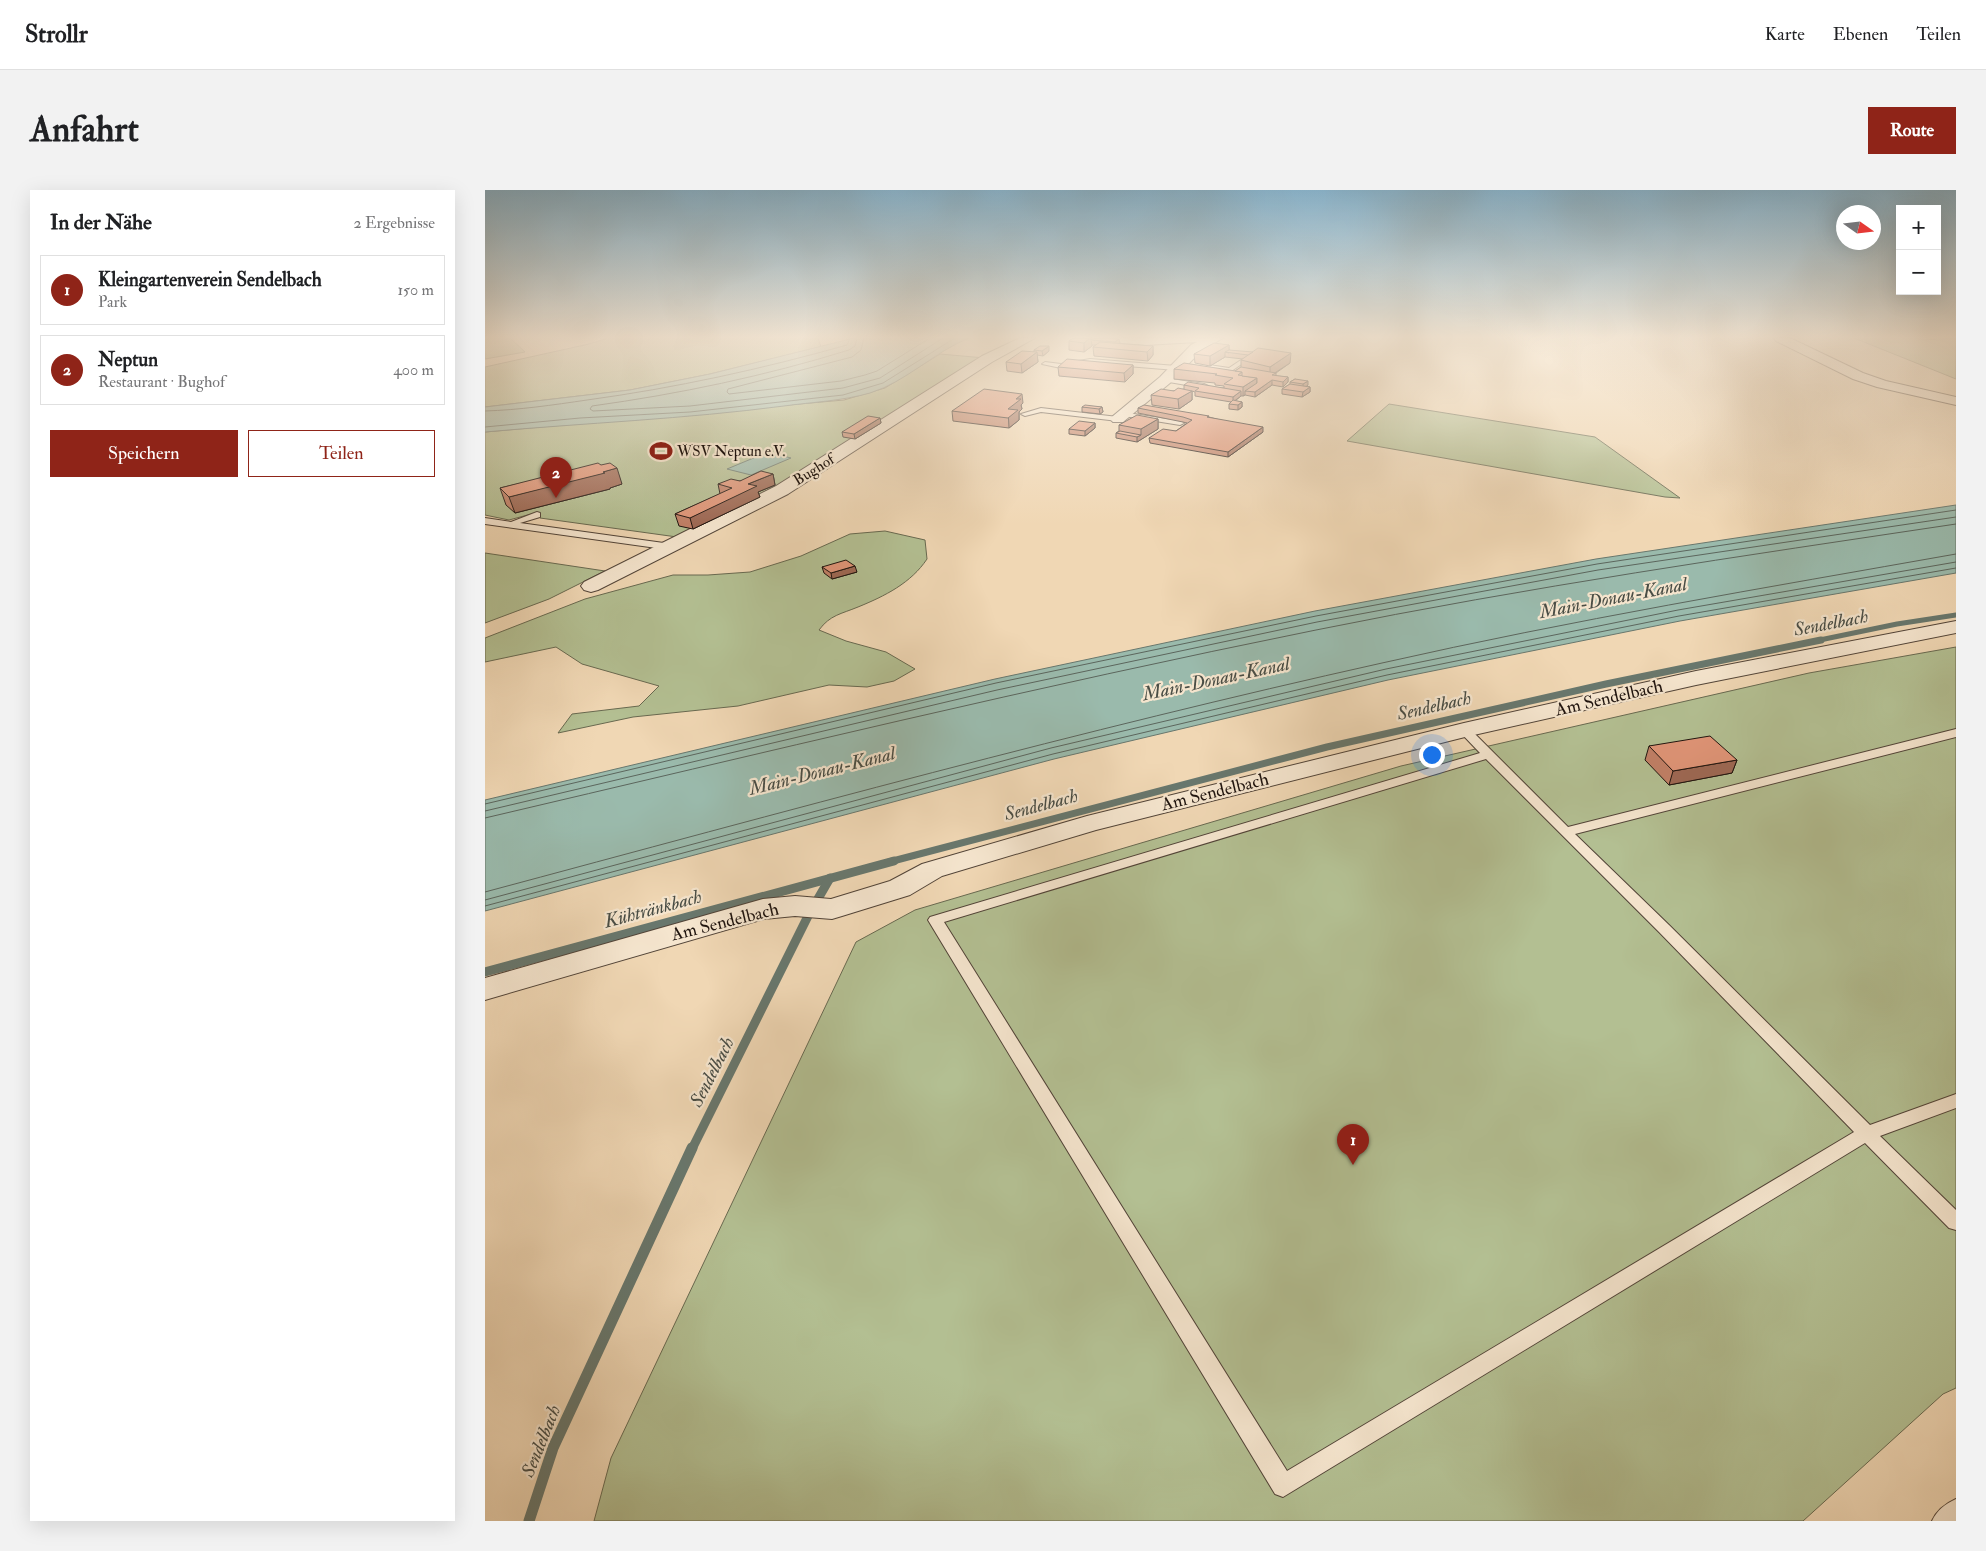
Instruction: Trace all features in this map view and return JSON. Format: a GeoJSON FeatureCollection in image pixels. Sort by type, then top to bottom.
{"type":"FeatureCollection","features":[{"type":"Feature","properties":{"kind":"street","name":"Bughof"},"geometry":{"type":"LineString","coordinates":[[591,586],[782,490],[923,400]]}},
{"type":"Feature","properties":{"kind":"street"},"geometry":{"type":"LineString","coordinates":[[1121,416],[1140,400]]}},
{"type":"Feature","properties":{"kind":"street","name":"Am Sendelbach"},"geometry":{"type":"LineString","coordinates":[[485,989],[763,909],[795,906],[832,909],[900,888],[932,870],[1087,824],[1464,730],[1696,678],[1956,627]]}},
{"type":"Feature","properties":{"kind":"lane"},"geometry":{"type":"LineString","coordinates":[[1025,414],[1041,410],[1180,423]]}},
{"type":"Feature","properties":{"kind":"lane"},"geometry":{"type":"LineString","coordinates":[[510,524],[537,515]]}},
{"type":"Feature","properties":{"kind":"lane"},"geometry":{"type":"LineString","coordinates":[[485,521],[671,547]]}},
{"type":"Feature","properties":{"kind":"lane"},"geometry":{"type":"LineString","coordinates":[[1464,730],[1565,832],[1631,894],[1865,1134],[1956,1222]]}},
{"type":"Feature","properties":{"kind":"lane"},"geometry":{"type":"LineString","coordinates":[[1565,832],[1956,733]]}},
{"type":"Feature","properties":{"kind":"lane"},"geometry":{"type":"LineString","coordinates":[[1489,754],[935,920],[1283,1486],[1865,1134],[1956,1102]]}},
{"type":"Feature","properties":{"kind":"lane"},"geometry":{"type":"LineString","coordinates":[[1944,1521],[1956,1511]]}},
{"type":"Feature","properties":{"kind":"green space"},"geometry":{"type":"Polygon","coordinates":[[[485,400],[544,400],[485,407],[485,400]]]}},
{"type":"Feature","properties":{"kind":"green space","name":"WSV Neptun e.V."},"geometry":{"type":"Polygon","coordinates":[[[843,400],[918,400],[776,489],[677,537],[540,518],[535,513],[509,520],[485,515],[485,432],[843,400]]]}},
{"type":"Feature","properties":{"kind":"green space"},"geometry":{"type":"Polygon","coordinates":[[[1389,404],[1595,437],[1680,498],[1665,497],[1347,441],[1389,404]]]}},
{"type":"Feature","properties":{"kind":"green space"},"geometry":{"type":"Polygon","coordinates":[[[885,531],[925,540],[927,559],[921,568],[897,588],[868,603],[836,616],[827,621],[819,630],[846,641],[886,652],[915,669],[894,681],[867,687],[829,685],[738,706],[633,717],[558,733],[572,714],[639,706],[659,686],[582,664],[556,647],[485,662],[485,638],[585,599],[673,575],[750,572],[801,556],[850,534],[885,531]]]}},
{"type":"Feature","properties":{"kind":"green space"},"geometry":{"type":"Polygon","coordinates":[[[485,553],[605,571],[549,599],[485,623],[485,553]]]}},
{"type":"Feature","properties":{"kind":"green space"},"geometry":{"type":"Polygon","coordinates":[[[1956,647],[1956,1388],[1943,1394],[1803,1521],[594,1521],[611,1458],[856,942],[915,910],[1401,766],[1809,673],[1956,647]]]}},
{"type":"Feature","properties":{"kind":"water"},"geometry":{"type":"Polygon","coordinates":[[[544,400],[834,400],[710,414],[485,432],[485,407],[544,400]]]}},
{"type":"Feature","properties":{"kind":"water"},"geometry":{"type":"Polygon","coordinates":[[[768,452],[791,458],[751,475],[727,469],[768,452]]]}},
{"type":"Feature","properties":{"kind":"water","name":"Main-Donau-Kanal"},"geometry":{"type":"Polygon","coordinates":[[[1956,505],[1956,573],[1680,621],[1388,680],[1054,759],[485,911],[485,800],[995,679],[1315,611],[1596,559],[1956,505]]]}},
{"type":"Feature","properties":{"kind":"building"},"geometry":{"type":"Polygon","coordinates":[[[968,400],[1020,400],[1008,409],[1018,410],[1008,418],[952,411],[968,400]]]}},
{"type":"Feature","properties":{"kind":"building"},"geometry":{"type":"Polygon","coordinates":[[[1233,400],[1242,402],[1238,405],[1229,404],[1233,400]]]}},
{"type":"Feature","properties":{"kind":"building"},"geometry":{"type":"Polygon","coordinates":[[[1085,405],[1102,407],[1099,409],[1082,407],[1085,405]]]}},
{"type":"Feature","properties":{"kind":"building"},"geometry":{"type":"Polygon","coordinates":[[[1144,405],[1263,427],[1228,452],[1149,438],[1163,429],[1176,431],[1192,420],[1138,408],[1144,405]]]}},
{"type":"Feature","properties":{"kind":"building"},"geometry":{"type":"Polygon","coordinates":[[[1137,415],[1158,419],[1141,429],[1119,425],[1137,415]]]}},
{"type":"Feature","properties":{"kind":"building"},"geometry":{"type":"Polygon","coordinates":[[[868,416],[880,418],[854,434],[842,432],[868,416]]]}},
{"type":"Feature","properties":{"kind":"building"},"geometry":{"type":"Polygon","coordinates":[[[1079,421],[1095,423],[1085,431],[1069,429],[1079,421]]]}},
{"type":"Feature","properties":{"kind":"building"},"geometry":{"type":"Polygon","coordinates":[[[1120,431],[1141,435],[1137,437],[1116,433],[1120,431]]]}},
{"type":"Feature","properties":{"kind":"building"},"geometry":{"type":"Polygon","coordinates":[[[598,463],[601,465],[610,463],[617,468],[603,472],[605,473],[509,497],[500,488],[598,463]]]}},
{"type":"Feature","properties":{"kind":"building"},"geometry":{"type":"Polygon","coordinates":[[[761,471],[773,474],[748,484],[757,486],[690,518],[675,514],[732,488],[718,484],[731,479],[740,481],[761,471]]]}},
{"type":"Feature","properties":{"kind":"building"},"geometry":{"type":"Polygon","coordinates":[[[846,560],[855,566],[831,573],[822,567],[846,560]]]}},
{"type":"Feature","properties":{"kind":"building"},"geometry":{"type":"Polygon","coordinates":[[[1710,736],[1737,760],[1673,771],[1649,746],[1710,736]]]}},
{"type":"Feature","properties":{"kind":"waterway","name":"Sendelbach"},"geometry":{"type":"LineString","coordinates":[[1815,641],[1897,624],[1956,615]]}},
{"type":"Feature","properties":{"kind":"waterway","name":"Sendelbach"},"geometry":{"type":"LineString","coordinates":[[889,862],[1327,747],[1606,684],[1821,640]]}},
{"type":"Feature","properties":{"kind":"waterway","name":"Sendelbach"},"geometry":{"type":"LineString","coordinates":[[830,878],[894,861]]}},
{"type":"Feature","properties":{"kind":"waterway","name":"Kühtränkbach"},"geometry":{"type":"LineString","coordinates":[[485,972],[830,878]]}},
{"type":"Feature","properties":{"kind":"waterway","name":"Sendelbach"},"geometry":{"type":"LineString","coordinates":[[692,1149],[808,916],[830,878]]}},
{"type":"Feature","properties":{"kind":"waterway","name":"Sendelbach"},"geometry":{"type":"LineString","coordinates":[[529,1521],[553,1448],[692,1148]]}},
{"type":"Feature","properties":{"kind":"place","name":"WSV Neptun e.V."},"geometry":{"type":"Point","coordinates":[661,451]}},
{"type":"Feature","properties":{"kind":"place","name":"Neptun"},"geometry":{"type":"Point","coordinates":[556,498]}},
{"type":"Feature","properties":{"kind":"place","name":"Kleingartenverein Sendelbach"},"geometry":{"type":"Point","coordinates":[1353,1165]}}]}
